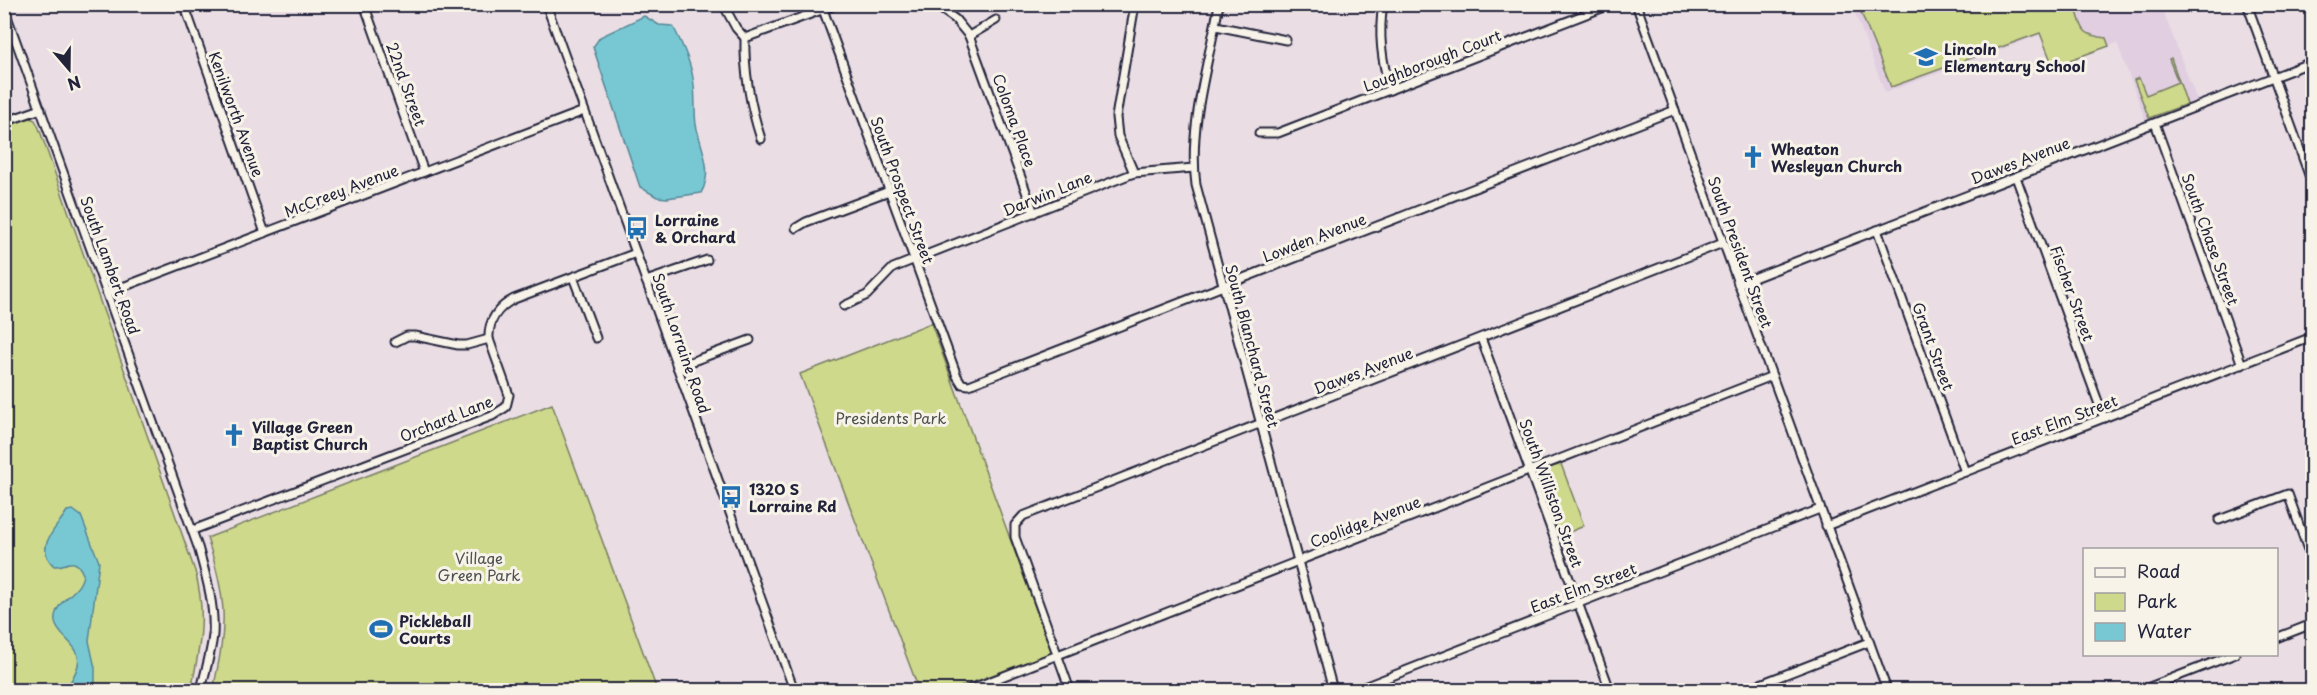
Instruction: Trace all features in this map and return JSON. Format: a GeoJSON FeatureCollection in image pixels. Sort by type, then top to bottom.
{"type":"FeatureCollection","features":[{"type":"Feature","properties":{"kind":"street","name":"Kenilworth Avenue"},"geometry":{"type":"LineString","coordinates":[[184,4],[265,233]]}},
{"type":"Feature","properties":{"kind":"street","name":"22nd Street"},"geometry":{"type":"LineString","coordinates":[[364,4],[424,172]]}},
{"type":"Feature","properties":{"kind":"street","name":"South Lorraine Road"},"geometry":{"type":"LineString","coordinates":[[546,4],[794,690]]}},
{"type":"Feature","properties":{"kind":"street"},"geometry":{"type":"LineString","coordinates":[[723,4],[736,28],[745,38],[756,123],[761,139]]}},
{"type":"Feature","properties":{"kind":"street"},"geometry":{"type":"LineString","coordinates":[[745,38],[822,7],[838,4]]}},
{"type":"Feature","properties":{"kind":"street","name":"Coloma Place"},"geometry":{"type":"LineString","coordinates":[[934,4],[955,19],[969,36],[1034,213]]}},
{"type":"Feature","properties":{"kind":"street"},"geometry":{"type":"LineString","coordinates":[[1134,173],[1118,136],[1116,117],[1135,4]]}},
{"type":"Feature","properties":{"kind":"street","name":"South Blanchard Street"},"geometry":{"type":"LineString","coordinates":[[1220,4],[1196,129],[1194,168],[1200,204],[1222,287],[1333,690]]}},
{"type":"Feature","properties":{"kind":"street"},"geometry":{"type":"LineString","coordinates":[[1383,4],[1381,51],[1390,90]]}},
{"type":"Feature","properties":{"kind":"street","name":"Loughborough Court"},"geometry":{"type":"LineString","coordinates":[[1259,133],[1278,133],[1612,4]]}},
{"type":"Feature","properties":{"kind":"street","name":"South President Street"},"geometry":{"type":"LineString","coordinates":[[1636,4],[1826,526]]}},
{"type":"Feature","properties":{"kind":"street"},"geometry":{"type":"LineString","coordinates":[[2247,4],[2313,183]]}},
{"type":"Feature","properties":{"kind":"street","name":"South Prospect Street"},"geometry":{"type":"LineString","coordinates":[[822,7],[913,260],[962,384]]}},
{"type":"Feature","properties":{"kind":"street","name":"South Lambert Road"},"geometry":{"type":"LineString","coordinates":[[4,8],[193,530],[209,589],[212,613],[213,635],[201,690]]}},
{"type":"Feature","properties":{"kind":"street"},"geometry":{"type":"LineString","coordinates":[[969,36],[996,20]]}},
{"type":"Feature","properties":{"kind":"street"},"geometry":{"type":"LineString","coordinates":[[1216,26],[1286,40]]}},
{"type":"Feature","properties":{"kind":"street","name":"Dawes Avenue"},"geometry":{"type":"LineString","coordinates":[[1738,284],[2313,62]]}},
{"type":"Feature","properties":{"kind":"street"},"geometry":{"type":"LineString","coordinates":[[4,122],[41,109]]}},
{"type":"Feature","properties":{"kind":"street","name":"Lowden Avenue"},"geometry":{"type":"LineString","coordinates":[[962,384],[971,384],[1675,110]]}},
{"type":"Feature","properties":{"kind":"street","name":"McCreey Avenue"},"geometry":{"type":"LineString","coordinates":[[107,293],[584,111]]}},
{"type":"Feature","properties":{"kind":"street","name":"South Chase Street"},"geometry":{"type":"LineString","coordinates":[[2155,123],[2242,365]]}},
{"type":"Feature","properties":{"kind":"street","name":"Darwin Lane"},"geometry":{"type":"LineString","coordinates":[[844,306],[867,295],[894,268],[913,260],[1134,173],[1194,168]]}},
{"type":"Feature","properties":{"kind":"street","name":"Fischer Street"},"geometry":{"type":"LineString","coordinates":[[2016,177],[2104,418]]}},
{"type":"Feature","properties":{"kind":"street"},"geometry":{"type":"LineString","coordinates":[[796,228],[806,222],[889,191]]}},
{"type":"Feature","properties":{"kind":"street","name":"Grant Street"},"geometry":{"type":"LineString","coordinates":[[1877,230],[1965,472]]}},
{"type":"Feature","properties":{"kind":"street","name":"Dawes Avenue"},"geometry":{"type":"LineString","coordinates":[[1057,655],[1015,537],[1015,525],[1023,516],[1723,243]]}},
{"type":"Feature","properties":{"kind":"street"},"geometry":{"type":"LineString","coordinates":[[395,342],[407,336],[467,345],[489,339],[492,320],[509,302],[636,253]]}},
{"type":"Feature","properties":{"kind":"street"},"geometry":{"type":"LineString","coordinates":[[646,281],[707,260]]}},
{"type":"Feature","properties":{"kind":"street"},"geometry":{"type":"LineString","coordinates":[[573,277],[596,338]]}},
{"type":"Feature","properties":{"kind":"street","name":"East Elm Street"},"geometry":{"type":"LineString","coordinates":[[1826,526],[2313,337]]}},
{"type":"Feature","properties":{"kind":"street","name":"South Williston Street"},"geometry":{"type":"LineString","coordinates":[[1481,338],[1610,690]]}},
{"type":"Feature","properties":{"kind":"street","name":"Orchard Lane"},"geometry":{"type":"LineString","coordinates":[[193,530],[506,407],[509,394],[489,339]]}},
{"type":"Feature","properties":{"kind":"street"},"geometry":{"type":"LineString","coordinates":[[677,367],[750,340]]}},
{"type":"Feature","properties":{"kind":"street","name":"Coolidge Avenue"},"geometry":{"type":"LineString","coordinates":[[968,690],[1772,376]]}},
{"type":"Feature","properties":{"kind":"street"},"geometry":{"type":"LineString","coordinates":[[2219,520],[2288,494],[2313,561]]}},
{"type":"Feature","properties":{"kind":"street","name":"East Elm Street"},"geometry":{"type":"LineString","coordinates":[[1356,690],[1820,509]]}},
{"type":"Feature","properties":{"kind":"street"},"geometry":{"type":"LineString","coordinates":[[1826,526],[1887,690]]}},
{"type":"Feature","properties":{"kind":"street"},"geometry":{"type":"LineString","coordinates":[[2278,638],[2313,624]]}},
{"type":"Feature","properties":{"kind":"street"},"geometry":{"type":"LineString","coordinates":[[1745,690],[1869,642]]}},
{"type":"Feature","properties":{"kind":"street"},"geometry":{"type":"LineString","coordinates":[[1057,655],[1070,690]]}},
{"type":"Feature","properties":{"kind":"street"},"geometry":{"type":"LineString","coordinates":[[2142,690],[2230,656]]}},
{"type":"Feature","properties":{"kind":"shaded area","name":"Lincoln Elementary School"},"geometry":{"type":"Polygon","coordinates":[[[1852,5],[2161,5],[2198,103],[2146,122],[2117,43],[2053,67],[2040,35],[1885,93],[1852,5]]]}},
{"type":"Feature","properties":{"kind":"green space"},"geometry":{"type":"Polygon","coordinates":[[[1858,5],[2075,5],[2083,29],[2091,35],[2106,38],[2109,46],[2053,66],[2040,33],[1891,87],[1858,5]]]}},
{"type":"Feature","properties":{"kind":"green space"},"geometry":{"type":"Polygon","coordinates":[[[2171,58],[2187,104],[2149,118],[2134,80],[2139,78],[2146,95],[2178,82],[2169,59],[2171,58]]]}},
{"type":"Feature","properties":{"kind":"green space"},"geometry":{"type":"Polygon","coordinates":[[[30,118],[35,120],[39,128],[195,571],[201,602],[201,631],[191,690],[5,690],[4,127],[30,118]]]}},
{"type":"Feature","properties":{"kind":"green space","name":"Presidents Park"},"geometry":{"type":"Polygon","coordinates":[[[931,323],[1052,653],[952,690],[919,690],[800,374],[931,323]]]}},
{"type":"Feature","properties":{"kind":"green space","name":"Village Green Park"},"geometry":{"type":"Polygon","coordinates":[[[552,404],[657,690],[213,690],[221,648],[223,614],[219,580],[207,538],[552,404]]]}},
{"type":"Feature","properties":{"kind":"green space"},"geometry":{"type":"Polygon","coordinates":[[[1561,464],[1584,526],[1560,536],[1539,478],[1549,468],[1561,464]]]}},
{"type":"Feature","properties":{"kind":"water"},"geometry":{"type":"Polygon","coordinates":[[[644,16],[659,25],[673,26],[690,65],[694,84],[696,125],[706,168],[705,185],[701,193],[667,198],[657,197],[640,187],[593,47],[600,37],[644,16]]]}},
{"type":"Feature","properties":{"kind":"water"},"geometry":{"type":"Polygon","coordinates":[[[73,510],[81,516],[99,562],[89,641],[95,668],[95,690],[66,690],[77,668],[78,657],[55,623],[57,610],[78,586],[83,574],[74,563],[54,566],[46,552],[46,545],[53,531],[67,511],[73,510]]]}},
{"type":"Feature","properties":{"kind":"place","name":"Lincoln Elementary School"},"geometry":{"type":"Point","coordinates":[1926,57]}},
{"type":"Feature","properties":{"kind":"place","name":"Wheaton Wesleyan Church"},"geometry":{"type":"Point","coordinates":[1753,157]}},
{"type":"Feature","properties":{"kind":"place","name":"Lorraine & Orchard"},"geometry":{"type":"Point","coordinates":[637,228]}},
{"type":"Feature","properties":{"kind":"place","name":"Village Green Baptist Church"},"geometry":{"type":"Point","coordinates":[234,435]}},
{"type":"Feature","properties":{"kind":"place","name":"1320 S Lorraine Rd"},"geometry":{"type":"Point","coordinates":[731,497]}},
{"type":"Feature","properties":{"kind":"place","name":"Pickleball Courts"},"geometry":{"type":"Point","coordinates":[381,629]}}]}
